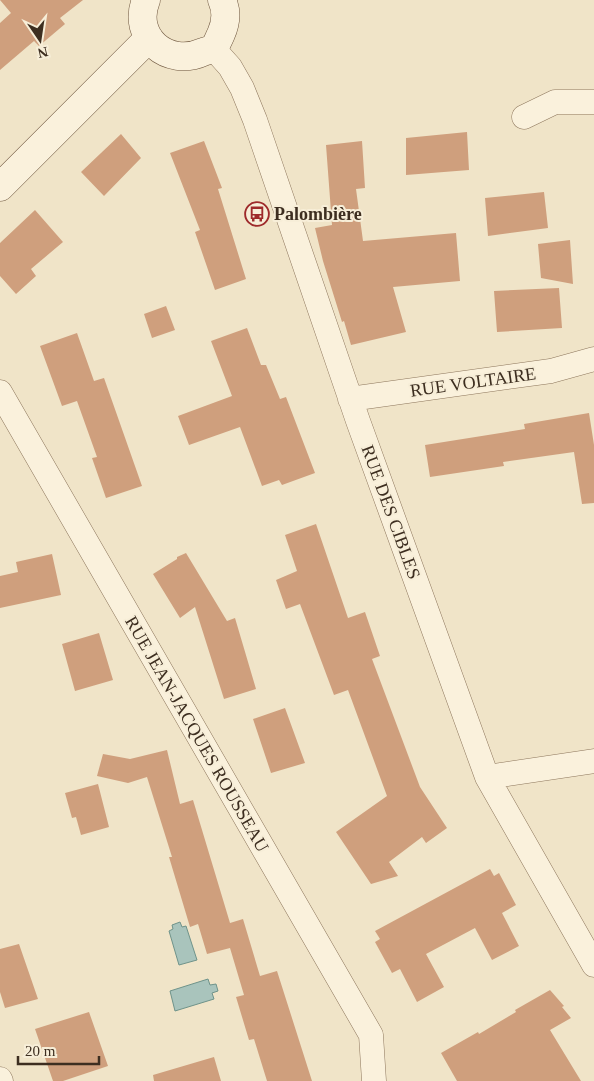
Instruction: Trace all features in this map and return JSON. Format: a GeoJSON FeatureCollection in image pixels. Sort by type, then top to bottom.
{"type":"FeatureCollection","features":[{"type":"Feature","properties":{"kind":"street"},"geometry":{"type":"LineString","coordinates":[[146,0],[143,8],[143,23],[148,38],[164,52],[183,57],[197,55],[213,48],[224,29],[226,17],[222,0]]}},
{"type":"Feature","properties":{"kind":"street"},"geometry":{"type":"LineString","coordinates":[[0,187],[148,38]]}},
{"type":"Feature","properties":{"kind":"street","name":"RUE DES CIBLES"},"geometry":{"type":"LineString","coordinates":[[213,48],[230,67],[242,88],[255,120],[350,399],[487,777],[594,966]]}},
{"type":"Feature","properties":{"kind":"street"},"geometry":{"type":"LineString","coordinates":[[524,117],[555,102],[594,102]]}},
{"type":"Feature","properties":{"kind":"street","name":"RUE VOLTAIRE"},"geometry":{"type":"LineString","coordinates":[[350,399],[552,371],[594,359]]}},
{"type":"Feature","properties":{"kind":"street","name":"RUE JEAN-JACQUES ROUSSEAU"},"geometry":{"type":"LineString","coordinates":[[0,392],[372,1035],[374,1081]]}},
{"type":"Feature","properties":{"kind":"street"},"geometry":{"type":"LineString","coordinates":[[487,777],[594,761]]}},
{"type":"Feature","properties":{"kind":"water"},"geometry":{"type":"Polygon","coordinates":[[[180,922],[182,927],[186,926],[197,960],[179,965],[169,931],[173,929],[172,925],[180,922]]]}},
{"type":"Feature","properties":{"kind":"water"},"geometry":{"type":"Polygon","coordinates":[[[208,979],[210,985],[216,984],[218,991],[212,993],[214,999],[175,1011],[170,991],[208,979]]]}},
{"type":"Feature","properties":{"kind":"building"},"geometry":{"type":"Polygon","coordinates":[[[0,0],[83,0],[60,18],[65,24],[39,46],[34,41],[0,70],[0,23],[11,13],[0,0]]]}},
{"type":"Feature","properties":{"kind":"building"},"geometry":{"type":"Polygon","coordinates":[[[467,132],[469,170],[406,175],[406,138],[467,132]]]}},
{"type":"Feature","properties":{"kind":"building"},"geometry":{"type":"Polygon","coordinates":[[[121,134],[141,158],[104,196],[81,172],[121,134]]]}},
{"type":"Feature","properties":{"kind":"building"},"geometry":{"type":"Polygon","coordinates":[[[204,141],[222,188],[218,189],[246,279],[215,290],[195,232],[200,230],[170,153],[204,141]]]}},
{"type":"Feature","properties":{"kind":"building"},"geometry":{"type":"Polygon","coordinates":[[[362,141],[365,188],[356,189],[363,241],[456,233],[460,281],[393,287],[406,332],[351,345],[323,261],[315,228],[332,225],[326,145],[362,141]]]}},
{"type":"Feature","properties":{"kind":"building"},"geometry":{"type":"Polygon","coordinates":[[[544,192],[548,228],[488,236],[485,198],[544,192]]]}},
{"type":"Feature","properties":{"kind":"building"},"geometry":{"type":"Polygon","coordinates":[[[35,210],[63,242],[31,269],[36,276],[16,294],[0,276],[0,243],[35,210]]]}},
{"type":"Feature","properties":{"kind":"building"},"geometry":{"type":"Polygon","coordinates":[[[570,240],[573,284],[541,278],[538,244],[570,240]]]}},
{"type":"Feature","properties":{"kind":"building"},"geometry":{"type":"Polygon","coordinates":[[[559,288],[562,328],[497,332],[494,291],[559,288]]]}},
{"type":"Feature","properties":{"kind":"building"},"geometry":{"type":"Polygon","coordinates":[[[166,306],[175,330],[152,338],[144,314],[166,306]]]}},
{"type":"Feature","properties":{"kind":"building"},"geometry":{"type":"Polygon","coordinates":[[[247,328],[261,365],[266,365],[280,399],[286,397],[315,473],[282,485],[279,480],[262,486],[240,427],[189,445],[178,416],[232,396],[211,341],[247,328]]]}},
{"type":"Feature","properties":{"kind":"building"},"geometry":{"type":"Polygon","coordinates":[[[77,333],[94,381],[104,378],[142,486],[106,498],[92,458],[97,457],[77,401],[62,406],[40,346],[77,333]]]}},
{"type":"Feature","properties":{"kind":"building"},"geometry":{"type":"Polygon","coordinates":[[[589,413],[594,445],[594,503],[582,504],[574,452],[503,462],[504,466],[430,477],[425,445],[525,429],[524,424],[589,413]]]}},
{"type":"Feature","properties":{"kind":"building"},"geometry":{"type":"Polygon","coordinates":[[[316,524],[348,618],[365,612],[380,656],[372,659],[420,787],[447,828],[426,843],[422,837],[389,862],[398,876],[371,884],[336,832],[387,796],[348,690],[334,695],[300,604],[286,609],[276,580],[297,571],[285,535],[316,524]]]}},
{"type":"Feature","properties":{"kind":"building"},"geometry":{"type":"Polygon","coordinates":[[[186,553],[227,621],[235,618],[256,689],[224,699],[195,607],[180,618],[153,574],[186,553]]]}},
{"type":"Feature","properties":{"kind":"building"},"geometry":{"type":"Polygon","coordinates":[[[52,554],[61,595],[0,608],[0,576],[18,572],[16,562],[52,554]]]}},
{"type":"Feature","properties":{"kind":"building"},"geometry":{"type":"Polygon","coordinates":[[[99,633],[113,680],[75,691],[62,644],[99,633]]]}},
{"type":"Feature","properties":{"kind":"building"},"geometry":{"type":"Polygon","coordinates":[[[285,708],[305,763],[271,773],[253,719],[285,708]]]}},
{"type":"Feature","properties":{"kind":"building"},"geometry":{"type":"Polygon","coordinates":[[[167,750],[180,804],[193,800],[230,923],[243,919],[260,976],[277,971],[312,1081],[267,1081],[254,1039],[249,1040],[236,997],[244,995],[230,948],[207,954],[198,924],[190,927],[169,857],[172,857],[147,777],[128,783],[97,776],[103,754],[130,759],[167,750]]]}},
{"type":"Feature","properties":{"kind":"building"},"geometry":{"type":"Polygon","coordinates":[[[98,784],[109,827],[81,835],[76,817],[72,818],[65,793],[98,784]]]}},
{"type":"Feature","properties":{"kind":"building"},"geometry":{"type":"Polygon","coordinates":[[[490,869],[494,876],[499,873],[516,905],[502,913],[519,946],[492,960],[475,928],[426,954],[444,987],[417,1002],[400,969],[392,973],[375,942],[380,939],[375,931],[490,869]]]}},
{"type":"Feature","properties":{"kind":"building"},"geometry":{"type":"Polygon","coordinates":[[[19,944],[38,999],[5,1008],[0,992],[0,949],[19,944]]]}},
{"type":"Feature","properties":{"kind":"building"},"geometry":{"type":"Polygon","coordinates":[[[550,990],[564,1006],[562,1007],[571,1018],[550,1030],[581,1081],[457,1081],[441,1053],[478,1032],[479,1034],[550,990]]]}},
{"type":"Feature","properties":{"kind":"building"},"geometry":{"type":"Polygon","coordinates":[[[89,1012],[108,1066],[63,1081],[53,1081],[35,1029],[89,1012]]]}},
{"type":"Feature","properties":{"kind":"building"},"geometry":{"type":"Polygon","coordinates":[[[214,1057],[221,1081],[154,1081],[153,1075],[214,1057]]]}},
{"type":"Feature","properties":{"kind":"place","name":"Palombière"},"geometry":{"type":"Point","coordinates":[257,214]}}]}
